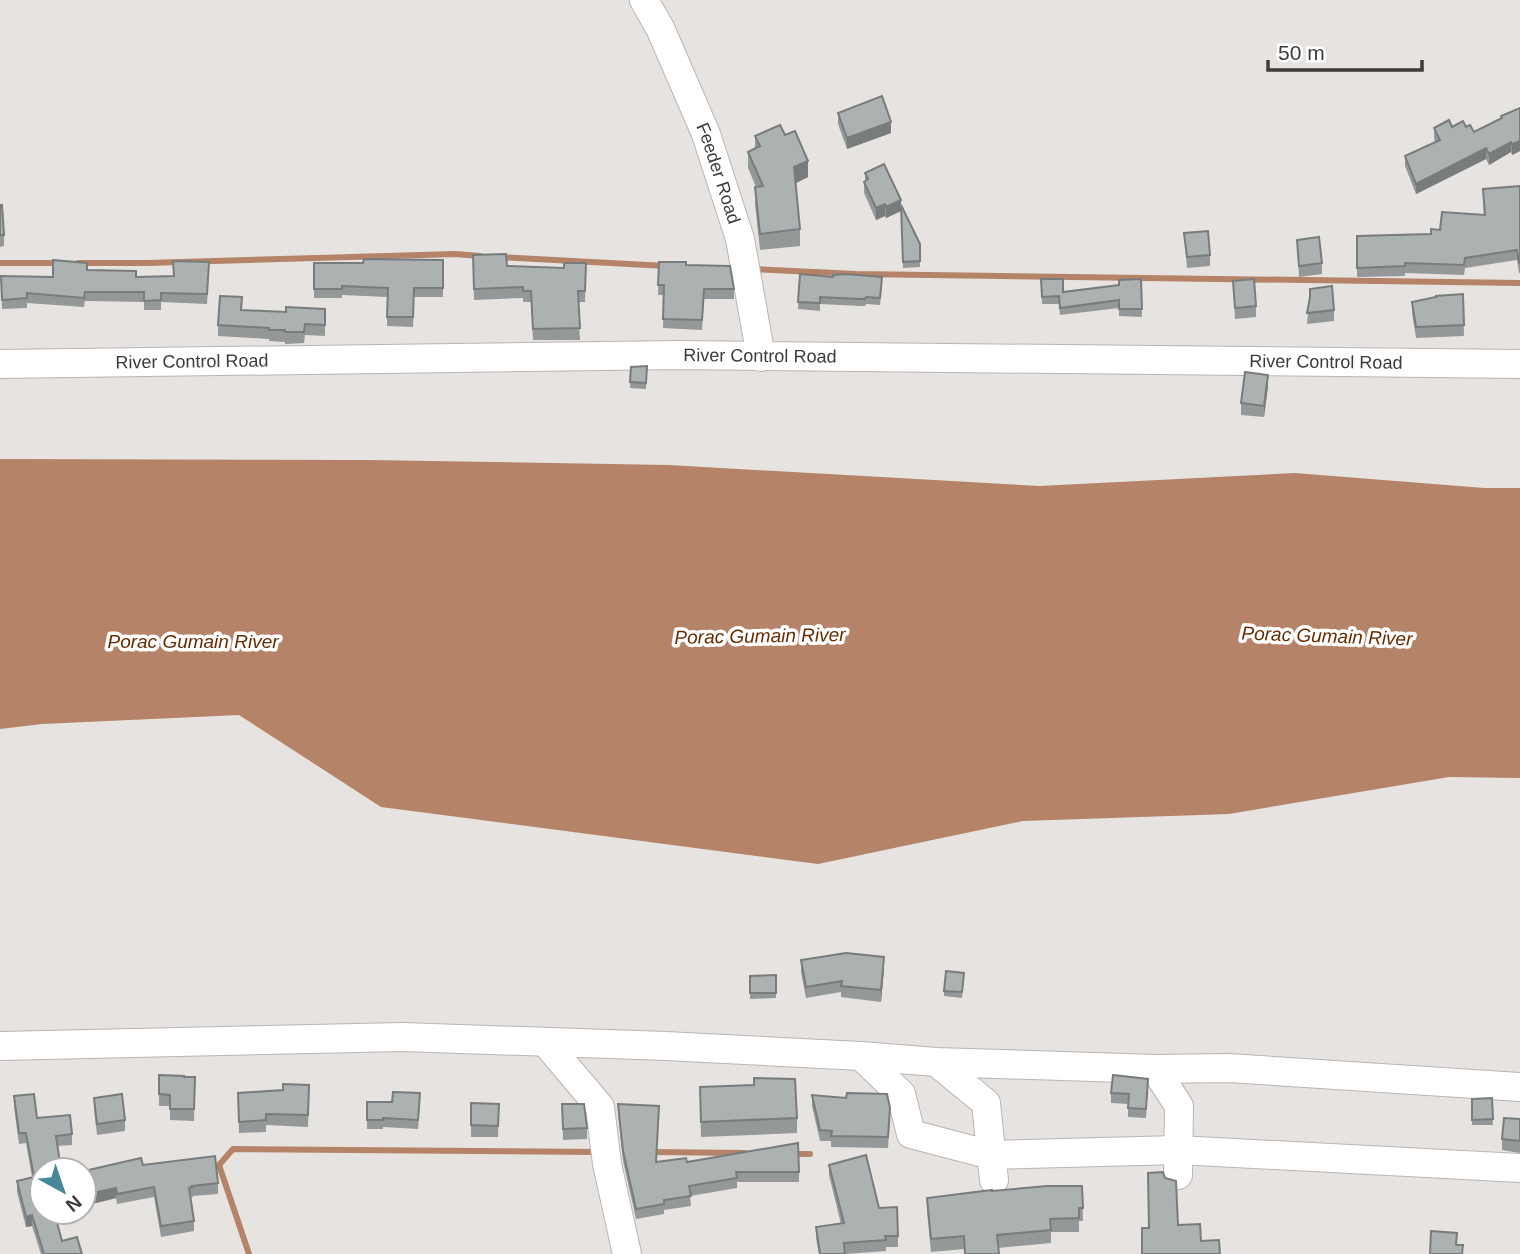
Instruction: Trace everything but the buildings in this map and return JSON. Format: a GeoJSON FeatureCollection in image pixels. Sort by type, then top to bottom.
{"type":"FeatureCollection","features":[{"type":"Feature","properties":{"kind":"street","name":"Feeder Road"},"geometry":{"type":"LineString","coordinates":[[644,0],[660,28],[706,134],[740,239],[761,356]]}},
{"type":"Feature","properties":{"kind":"street","name":"River Control Road"},"geometry":{"type":"LineString","coordinates":[[0,364],[679,355],[1520,364]]}},
{"type":"Feature","properties":{"kind":"street"},"geometry":{"type":"LineString","coordinates":[[0,1046],[403,1037],[680,1047],[936,1062],[1155,1069],[1229,1068],[1520,1087]]}},
{"type":"Feature","properties":{"kind":"street"},"geometry":{"type":"LineString","coordinates":[[546,1042],[600,1107],[605,1151],[626,1254]]}},
{"type":"Feature","properties":{"kind":"street"},"geometry":{"type":"LineString","coordinates":[[861,1056],[901,1094],[911,1134],[992,1167],[1178,1163],[1520,1168]]}},
{"type":"Feature","properties":{"kind":"street"},"geometry":{"type":"LineString","coordinates":[[936,1062],[986,1103],[992,1167]]}},
{"type":"Feature","properties":{"kind":"street"},"geometry":{"type":"LineString","coordinates":[[1155,1069],[1179,1106],[1178,1163]]}},
{"type":"Feature","properties":{"kind":"water","name":"Porac Gumain River"},"geometry":{"type":"Polygon","coordinates":[[[0,459],[367,460],[669,465],[1039,486],[1295,473],[1484,488],[1520,488],[1520,778],[1449,777],[1229,814],[1023,821],[818,864],[381,807],[239,715],[42,724],[0,729],[0,459]]]}},
{"type":"Feature","properties":{"kind":"waterway"},"geometry":{"type":"LineString","coordinates":[[78,263],[455,254],[480,256]]}},
{"type":"Feature","properties":{"kind":"waterway"},"geometry":{"type":"LineString","coordinates":[[498,257],[666,266]]}},
{"type":"Feature","properties":{"kind":"waterway"},"geometry":{"type":"LineString","coordinates":[[0,263],[60,263]]}},
{"type":"Feature","properties":{"kind":"waterway"},"geometry":{"type":"LineString","coordinates":[[753,269],[856,274],[1520,283]]}},
{"type":"Feature","properties":{"kind":"waterway"},"geometry":{"type":"LineString","coordinates":[[249,1254],[219,1165],[233,1149],[599,1152]]}},
{"type":"Feature","properties":{"kind":"waterway"},"geometry":{"type":"LineString","coordinates":[[651,1152],[745,1153]]}},
{"type":"Feature","properties":{"kind":"waterway"},"geometry":{"type":"LineString","coordinates":[[791,1154],[810,1154]]}}]}
